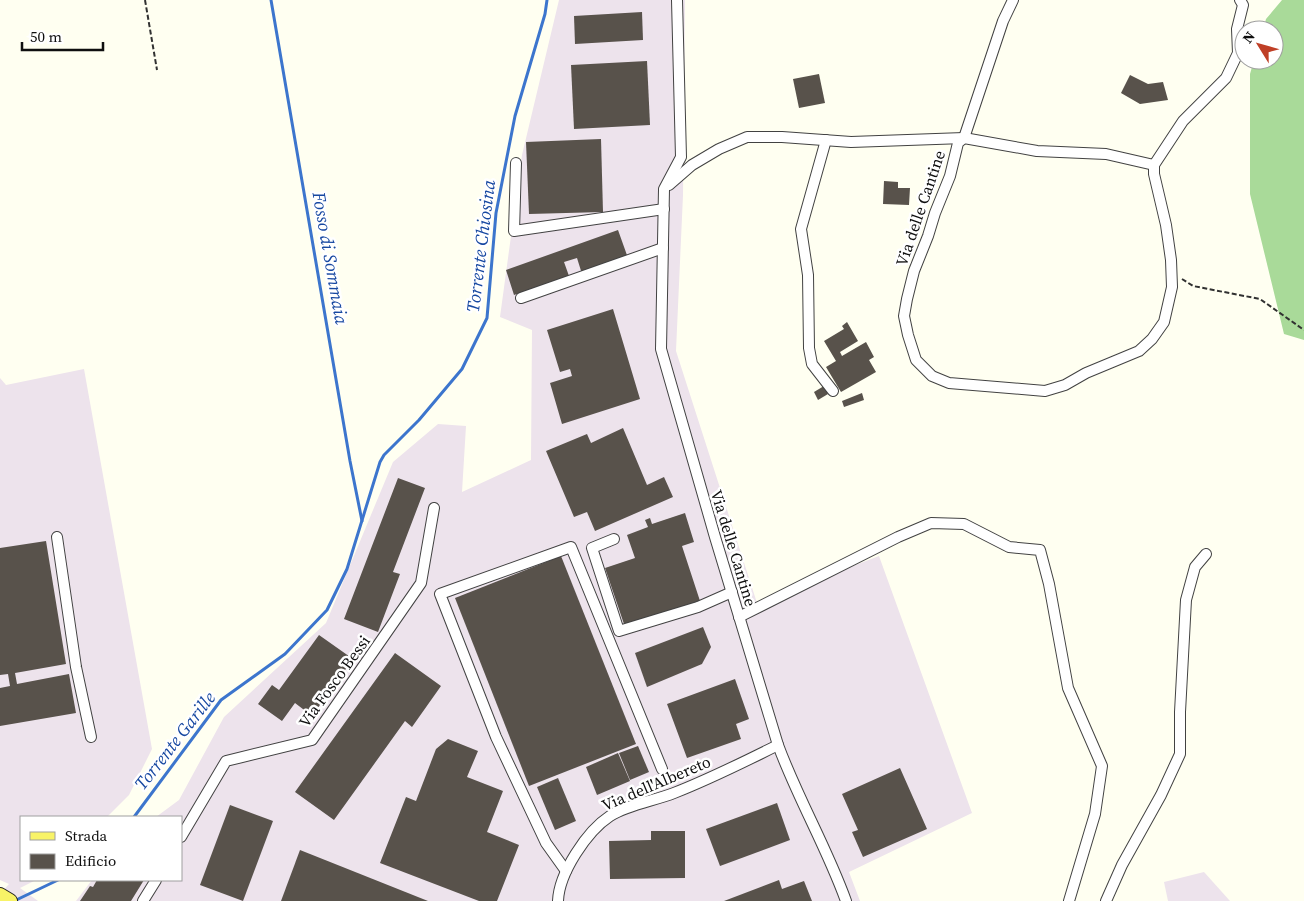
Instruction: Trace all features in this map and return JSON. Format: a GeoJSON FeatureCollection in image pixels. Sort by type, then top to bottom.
{"type":"FeatureCollection","features":[{"type":"Feature","properties":{"kind":"main road"},"geometry":{"type":"LineString","coordinates":[[0,895],[10,901]]}},
{"type":"Feature","properties":{"kind":"street","name":"Via delle Cantine"},"geometry":{"type":"LineString","coordinates":[[677,0],[681,158],[664,189],[661,349],[778,746],[836,872],[846,901]]}},
{"type":"Feature","properties":{"kind":"street","name":"Via delle Cantine"},"geometry":{"type":"LineString","coordinates":[[664,189],[692,165],[719,148],[747,136],[851,142],[964,138],[1037,151],[1106,154],[1154,165],[1154,174],[1166,225],[1172,287],[1164,322],[1152,339],[1139,351],[1086,373],[1065,385],[1045,391],[949,383],[932,376],[916,360],[904,316],[914,271],[928,236],[934,213],[950,176],[958,143],[964,138],[1003,21],[1013,0]]}},
{"type":"Feature","properties":{"kind":"street"},"geometry":{"type":"LineString","coordinates":[[1154,165],[1183,121],[1226,78],[1238,53],[1237,29],[1243,5],[1240,0]]}},
{"type":"Feature","properties":{"kind":"street"},"geometry":{"type":"LineString","coordinates":[[826,140],[801,229],[808,275],[810,356],[812,364],[833,391]]}},
{"type":"Feature","properties":{"kind":"street"},"geometry":{"type":"LineString","coordinates":[[516,163],[514,230],[664,209]]}},
{"type":"Feature","properties":{"kind":"street"},"geometry":{"type":"LineString","coordinates":[[521,298],[663,248]]}},
{"type":"Feature","properties":{"kind":"street","name":"Via Fosco Bessi"},"geometry":{"type":"LineString","coordinates":[[182,835],[226,761],[312,740],[421,583],[434,508]]}},
{"type":"Feature","properties":{"kind":"street"},"geometry":{"type":"LineString","coordinates":[[739,616],[898,537],[931,523],[964,524],[1009,547],[1040,550],[1049,584],[1068,688],[1102,766],[1095,814],[1069,901]]}},
{"type":"Feature","properties":{"kind":"street"},"geometry":{"type":"LineString","coordinates":[[57,537],[76,667],[91,737]]}},
{"type":"Feature","properties":{"kind":"street"},"geometry":{"type":"LineString","coordinates":[[614,540],[592,548],[619,631],[698,607],[732,592]]}},
{"type":"Feature","properties":{"kind":"street"},"geometry":{"type":"LineString","coordinates":[[566,871],[546,843],[496,737],[440,594],[571,547],[662,769]]}},
{"type":"Feature","properties":{"kind":"street"},"geometry":{"type":"LineString","coordinates":[[1106,901],[1122,865],[1161,795],[1180,754],[1180,712],[1186,600],[1194,567],[1206,554]]}},
{"type":"Feature","properties":{"kind":"street","name":"Via dell'Albereto"},"geometry":{"type":"LineString","coordinates":[[558,901],[558,890],[566,871],[593,831],[611,815],[673,793],[778,746]]}},
{"type":"Feature","properties":{"kind":"street"},"geometry":{"type":"LineString","coordinates":[[143,901],[155,881]]}},
{"type":"Feature","properties":{"kind":"path"},"geometry":{"type":"LineString","coordinates":[[145,0],[157,70]]}},
{"type":"Feature","properties":{"kind":"path"},"geometry":{"type":"LineString","coordinates":[[1171,273],[1193,286],[1260,299],[1304,330]]}},
{"type":"Feature","properties":{"kind":"shaded area"},"geometry":{"type":"Polygon","coordinates":[[[559,0],[685,0],[683,195],[676,351],[757,603],[879,556],[972,813],[849,872],[860,901],[76,901],[91,881],[182,881],[182,816],[157,816],[179,800],[224,717],[326,623],[393,462],[438,424],[466,426],[462,492],[531,460],[532,330],[500,317],[522,155],[559,0]]]}},
{"type":"Feature","properties":{"kind":"shaded area"},"geometry":{"type":"Polygon","coordinates":[[[84,369],[152,749],[129,795],[108,816],[20,816],[20,881],[34,881],[20,888],[38,901],[0,901],[0,894],[9,884],[0,880],[0,378],[6,385],[84,369]]]}},
{"type":"Feature","properties":{"kind":"shaded area"},"geometry":{"type":"Polygon","coordinates":[[[1204,872],[1230,901],[1168,901],[1164,882],[1204,872]]]}},
{"type":"Feature","properties":{"kind":"green space"},"geometry":{"type":"Polygon","coordinates":[[[1282,0],[1304,0],[1304,340],[1284,334],[1250,194],[1250,74],[1251,70],[1284,70],[1284,20],[1266,19],[1282,0]]]}},
{"type":"Feature","properties":{"kind":"building"},"geometry":{"type":"Polygon","coordinates":[[[642,12],[643,40],[575,44],[574,16],[642,12]]]}},
{"type":"Feature","properties":{"kind":"building"},"geometry":{"type":"Polygon","coordinates":[[[647,61],[650,125],[574,129],[571,65],[647,61]]]}},
{"type":"Feature","properties":{"kind":"building"},"geometry":{"type":"Polygon","coordinates":[[[819,74],[825,103],[799,108],[793,79],[819,74]]]}},
{"type":"Feature","properties":{"kind":"building"},"geometry":{"type":"Polygon","coordinates":[[[1130,75],[1148,84],[1163,82],[1168,100],[1140,104],[1121,93],[1130,75]]]}},
{"type":"Feature","properties":{"kind":"building"},"geometry":{"type":"Polygon","coordinates":[[[601,139],[603,212],[529,214],[526,142],[601,139]]]}},
{"type":"Feature","properties":{"kind":"building"},"geometry":{"type":"Polygon","coordinates":[[[884,181],[898,182],[898,188],[910,188],[909,205],[883,204],[884,181]]]}},
{"type":"Feature","properties":{"kind":"building"},"geometry":{"type":"Polygon","coordinates":[[[618,230],[628,258],[582,274],[577,258],[564,262],[569,276],[514,295],[506,270],[618,230]]]}},
{"type":"Feature","properties":{"kind":"building"},"geometry":{"type":"Polygon","coordinates":[[[613,309],[640,399],[562,424],[550,383],[572,376],[570,369],[560,372],[547,330],[613,309]]]}},
{"type":"Feature","properties":{"kind":"building"},"geometry":{"type":"Polygon","coordinates":[[[847,322],[858,341],[840,352],[842,356],[866,342],[874,357],[869,360],[876,372],[841,392],[826,367],[836,361],[824,341],[844,329],[842,326],[847,322]]]}},
{"type":"Feature","properties":{"kind":"building"},"geometry":{"type":"Polygon","coordinates":[[[824,386],[828,394],[818,400],[814,392],[824,386]]]}},
{"type":"Feature","properties":{"kind":"building"},"geometry":{"type":"Polygon","coordinates":[[[862,393],[864,400],[844,407],[842,401],[862,393]]]}},
{"type":"Feature","properties":{"kind":"building"},"geometry":{"type":"Polygon","coordinates":[[[623,428],[647,485],[664,477],[673,497],[595,531],[587,512],[574,517],[546,451],[587,434],[591,443],[623,428]]]}},
{"type":"Feature","properties":{"kind":"building"},"geometry":{"type":"Polygon","coordinates":[[[398,478],[425,488],[393,572],[400,574],[378,632],[344,619],[398,478]]]}},
{"type":"Feature","properties":{"kind":"building"},"geometry":{"type":"Polygon","coordinates":[[[685,513],[694,542],[682,546],[700,601],[625,627],[605,568],[635,558],[627,535],[648,527],[645,520],[650,518],[652,524],[685,513]]]}},
{"type":"Feature","properties":{"kind":"building"},"geometry":{"type":"Polygon","coordinates":[[[46,541],[66,664],[15,673],[17,684],[69,674],[76,713],[0,726],[0,688],[10,686],[8,674],[0,675],[0,548],[46,541]]]}},
{"type":"Feature","properties":{"kind":"building"},"geometry":{"type":"Polygon","coordinates":[[[561,556],[636,744],[529,786],[455,598],[561,556]]]}},
{"type":"Feature","properties":{"kind":"building"},"geometry":{"type":"Polygon","coordinates":[[[703,627],[711,647],[702,664],[647,687],[635,653],[703,627]]]}},
{"type":"Feature","properties":{"kind":"building"},"geometry":{"type":"Polygon","coordinates":[[[319,635],[353,659],[312,716],[295,703],[282,721],[258,704],[272,685],[279,690],[319,635]]]}},
{"type":"Feature","properties":{"kind":"building"},"geometry":{"type":"Polygon","coordinates":[[[395,653],[441,686],[412,727],[405,721],[334,820],[295,792],[395,653]]]}},
{"type":"Feature","properties":{"kind":"building"},"geometry":{"type":"Polygon","coordinates":[[[735,679],[749,719],[736,724],[741,739],[687,758],[667,704],[735,679]]]}},
{"type":"Feature","properties":{"kind":"building"},"geometry":{"type":"Polygon","coordinates":[[[448,739],[478,751],[467,777],[503,791],[487,832],[519,845],[497,901],[479,901],[380,863],[406,797],[416,801],[436,749],[448,739]]]}},
{"type":"Feature","properties":{"kind":"building"},"geometry":{"type":"Polygon","coordinates":[[[638,746],[649,772],[630,780],[619,753],[638,746]]]}},
{"type":"Feature","properties":{"kind":"building"},"geometry":{"type":"Polygon","coordinates":[[[618,753],[630,781],[597,795],[586,767],[618,753]]]}},
{"type":"Feature","properties":{"kind":"building"},"geometry":{"type":"Polygon","coordinates":[[[900,768],[927,829],[863,857],[852,832],[858,830],[842,794],[900,768]]]}},
{"type":"Feature","properties":{"kind":"building"},"geometry":{"type":"Polygon","coordinates":[[[558,778],[576,821],[555,830],[537,787],[558,778]]]}},
{"type":"Feature","properties":{"kind":"building"},"geometry":{"type":"Polygon","coordinates":[[[777,803],[790,840],[720,866],[706,829],[777,803]]]}},
{"type":"Feature","properties":{"kind":"building"},"geometry":{"type":"Polygon","coordinates":[[[230,805],[273,821],[243,901],[200,885],[230,805]]]}},
{"type":"Feature","properties":{"kind":"building"},"geometry":{"type":"Polygon","coordinates":[[[651,831],[685,831],[685,878],[610,879],[609,841],[651,840],[651,831]]]}},
{"type":"Feature","properties":{"kind":"building"},"geometry":{"type":"Polygon","coordinates":[[[300,850],[428,901],[281,901],[300,850]]]}},
{"type":"Feature","properties":{"kind":"building"},"geometry":{"type":"Polygon","coordinates":[[[779,880],[782,889],[804,881],[812,901],[724,901],[779,880]]]}},
{"type":"Feature","properties":{"kind":"building"},"geometry":{"type":"Polygon","coordinates":[[[96,881],[143,881],[131,901],[80,901],[90,886],[93,887],[96,881]]]}},
{"type":"Feature","properties":{"kind":"waterway","name":"Fosso di Sommaia"},"geometry":{"type":"LineString","coordinates":[[271,0],[362,521]]}},
{"type":"Feature","properties":{"kind":"waterway","name":"Torrente Chiosina"},"geometry":{"type":"LineString","coordinates":[[135,816],[221,700],[285,654],[327,610],[347,569],[380,462],[384,455],[419,420],[462,369],[487,318],[496,213],[515,116],[545,14],[547,0]]}},
{"type":"Feature","properties":{"kind":"waterway","name":"Torrente Garille"},"geometry":{"type":"LineString","coordinates":[[14,901],[56,881]]}}]}
